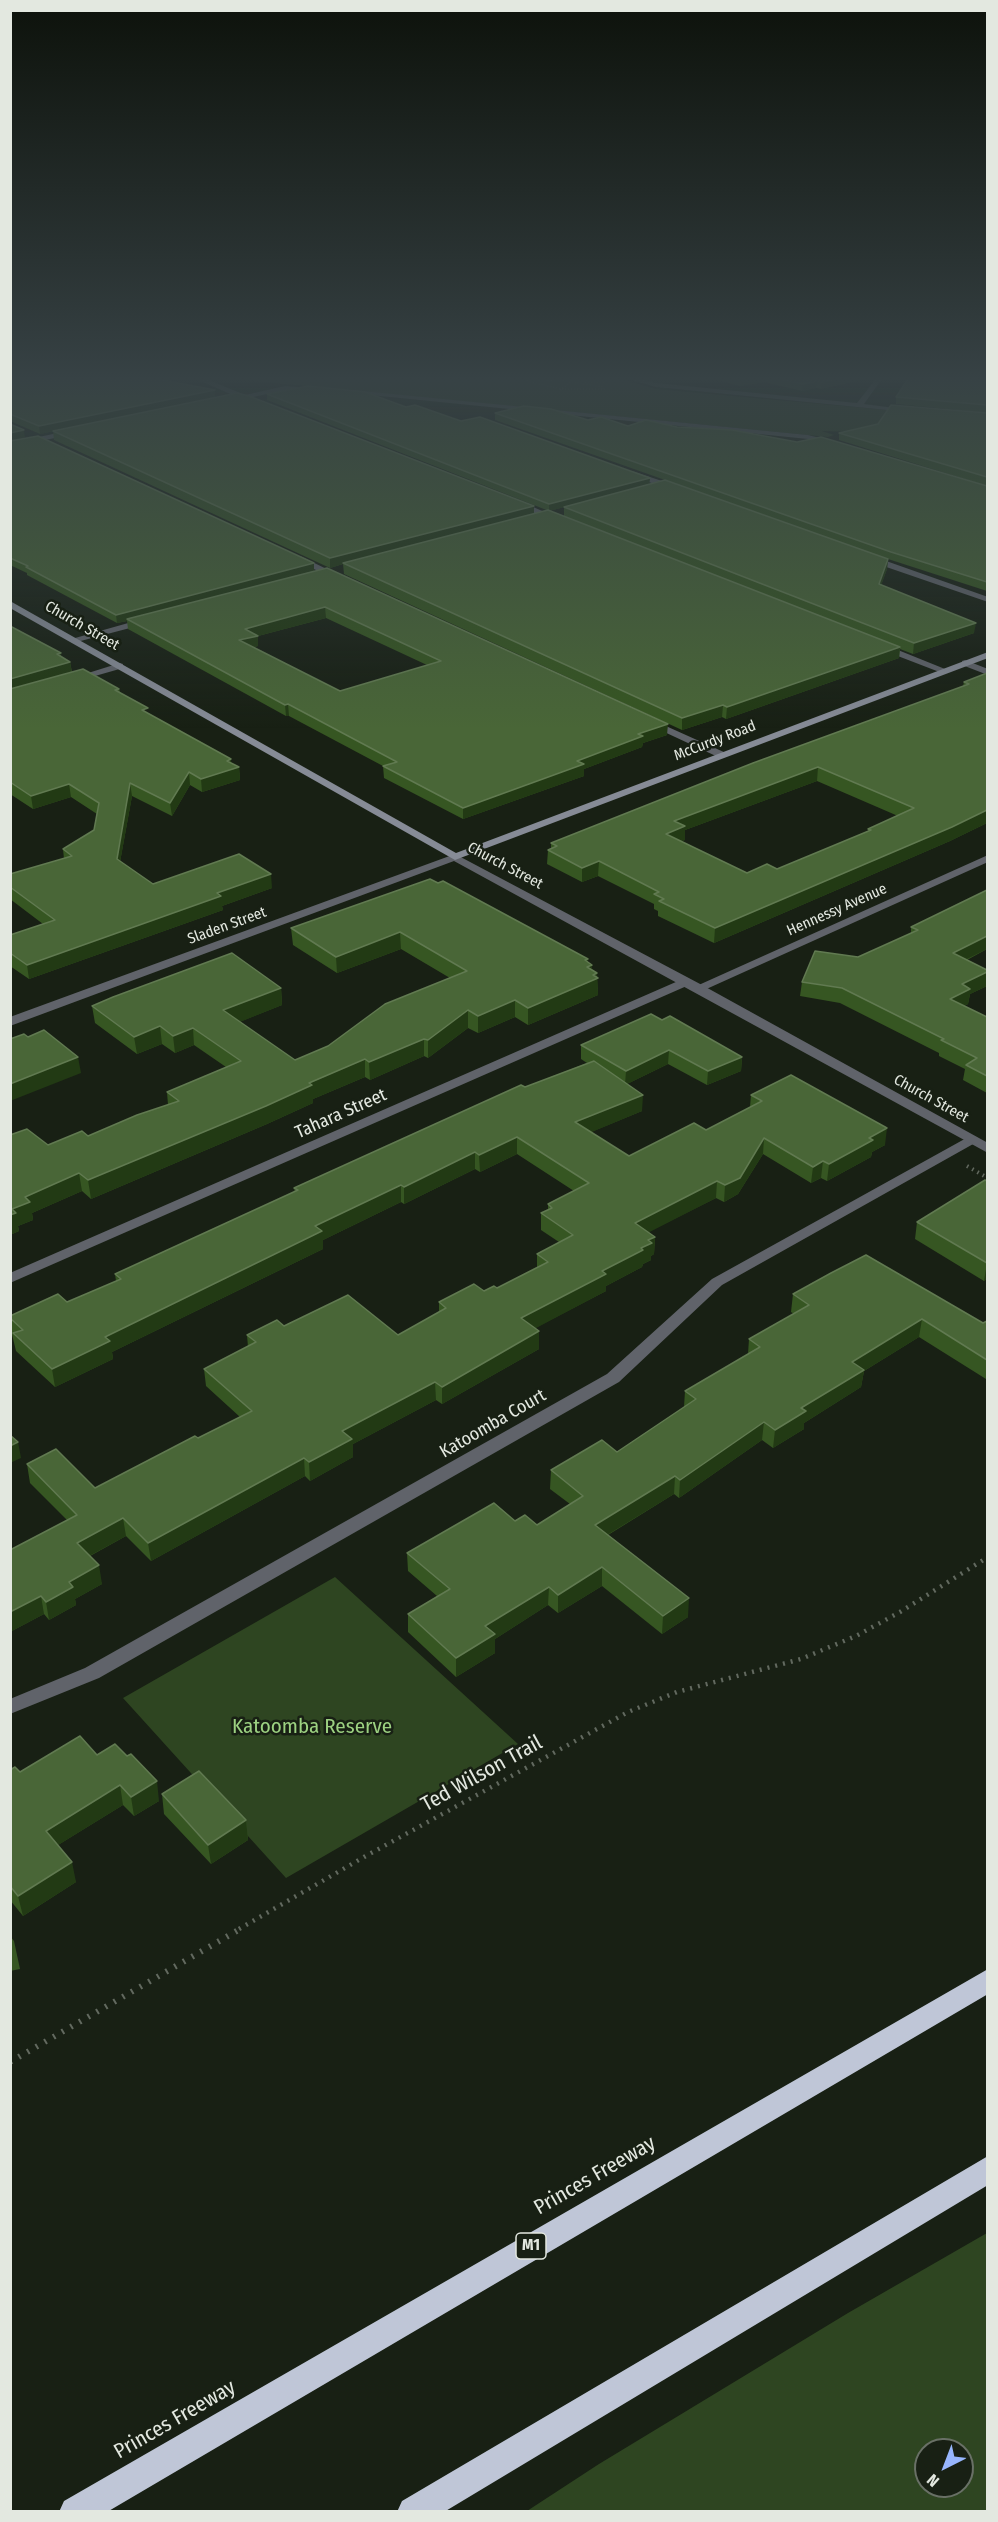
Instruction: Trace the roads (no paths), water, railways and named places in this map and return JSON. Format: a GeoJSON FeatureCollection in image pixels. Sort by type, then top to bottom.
{"type":"FeatureCollection","features":[{"type":"Feature","properties":{"kind":"highway","name":"Princes Freeway"},"geometry":{"type":"LineString","coordinates":[[75,2511],[987,1980]]}},
{"type":"Feature","properties":{"kind":"highway"},"geometry":{"type":"LineString","coordinates":[[412,2511],[987,2169]]}},
{"type":"Feature","properties":{"kind":"main road","name":"Church Street"},"geometry":{"type":"LineString","coordinates":[[10,604],[455,857]]}},
{"type":"Feature","properties":{"kind":"main road","name":"McCurdy Road"},"geometry":{"type":"LineString","coordinates":[[455,857],[987,655]]}},
{"type":"Feature","properties":{"kind":"street"},"geometry":{"type":"LineString","coordinates":[[504,498],[569,524]]}},
{"type":"Feature","properties":{"kind":"street"},"geometry":{"type":"LineString","coordinates":[[534,519],[568,510]]}},
{"type":"Feature","properties":{"kind":"street"},"geometry":{"type":"LineString","coordinates":[[290,555],[354,584]]}},
{"type":"Feature","properties":{"kind":"street"},"geometry":{"type":"LineString","coordinates":[[865,556],[987,600]]}},
{"type":"Feature","properties":{"kind":"street"},"geometry":{"type":"LineString","coordinates":[[316,576],[344,569]]}},
{"type":"Feature","properties":{"kind":"street"},"geometry":{"type":"LineString","coordinates":[[73,640],[158,618]]}},
{"type":"Feature","properties":{"kind":"street"},"geometry":{"type":"LineString","coordinates":[[868,641],[945,670]]}},
{"type":"Feature","properties":{"kind":"street"},"geometry":{"type":"LineString","coordinates":[[965,663],[987,672]]}},
{"type":"Feature","properties":{"kind":"street"},"geometry":{"type":"LineString","coordinates":[[64,682],[120,666]]}},
{"type":"Feature","properties":{"kind":"street"},"geometry":{"type":"LineString","coordinates":[[635,715],[722,755]]}},
{"type":"Feature","properties":{"kind":"street","name":"Church Street"},"geometry":{"type":"LineString","coordinates":[[455,857],[692,985],[987,1149]]}},
{"type":"Feature","properties":{"kind":"street","name":"Sladen Street"},"geometry":{"type":"LineString","coordinates":[[10,1022],[455,857]]}},
{"type":"Feature","properties":{"kind":"street","name":"Hennessy Avenue"},"geometry":{"type":"LineString","coordinates":[[692,985],[987,858]]}},
{"type":"Feature","properties":{"kind":"street","name":"Tahara Street"},"geometry":{"type":"LineString","coordinates":[[10,1279],[692,985]]}},
{"type":"Feature","properties":{"kind":"street","name":"Katoomba Court"},"geometry":{"type":"LineString","coordinates":[[10,1707],[92,1673],[613,1378],[717,1282],[970,1140]]}},
{"type":"Feature","properties":{"kind":"park label","name":"Katoomba Reserve"},"geometry":{"type":"Point","coordinates":[312,1727]}}]}
